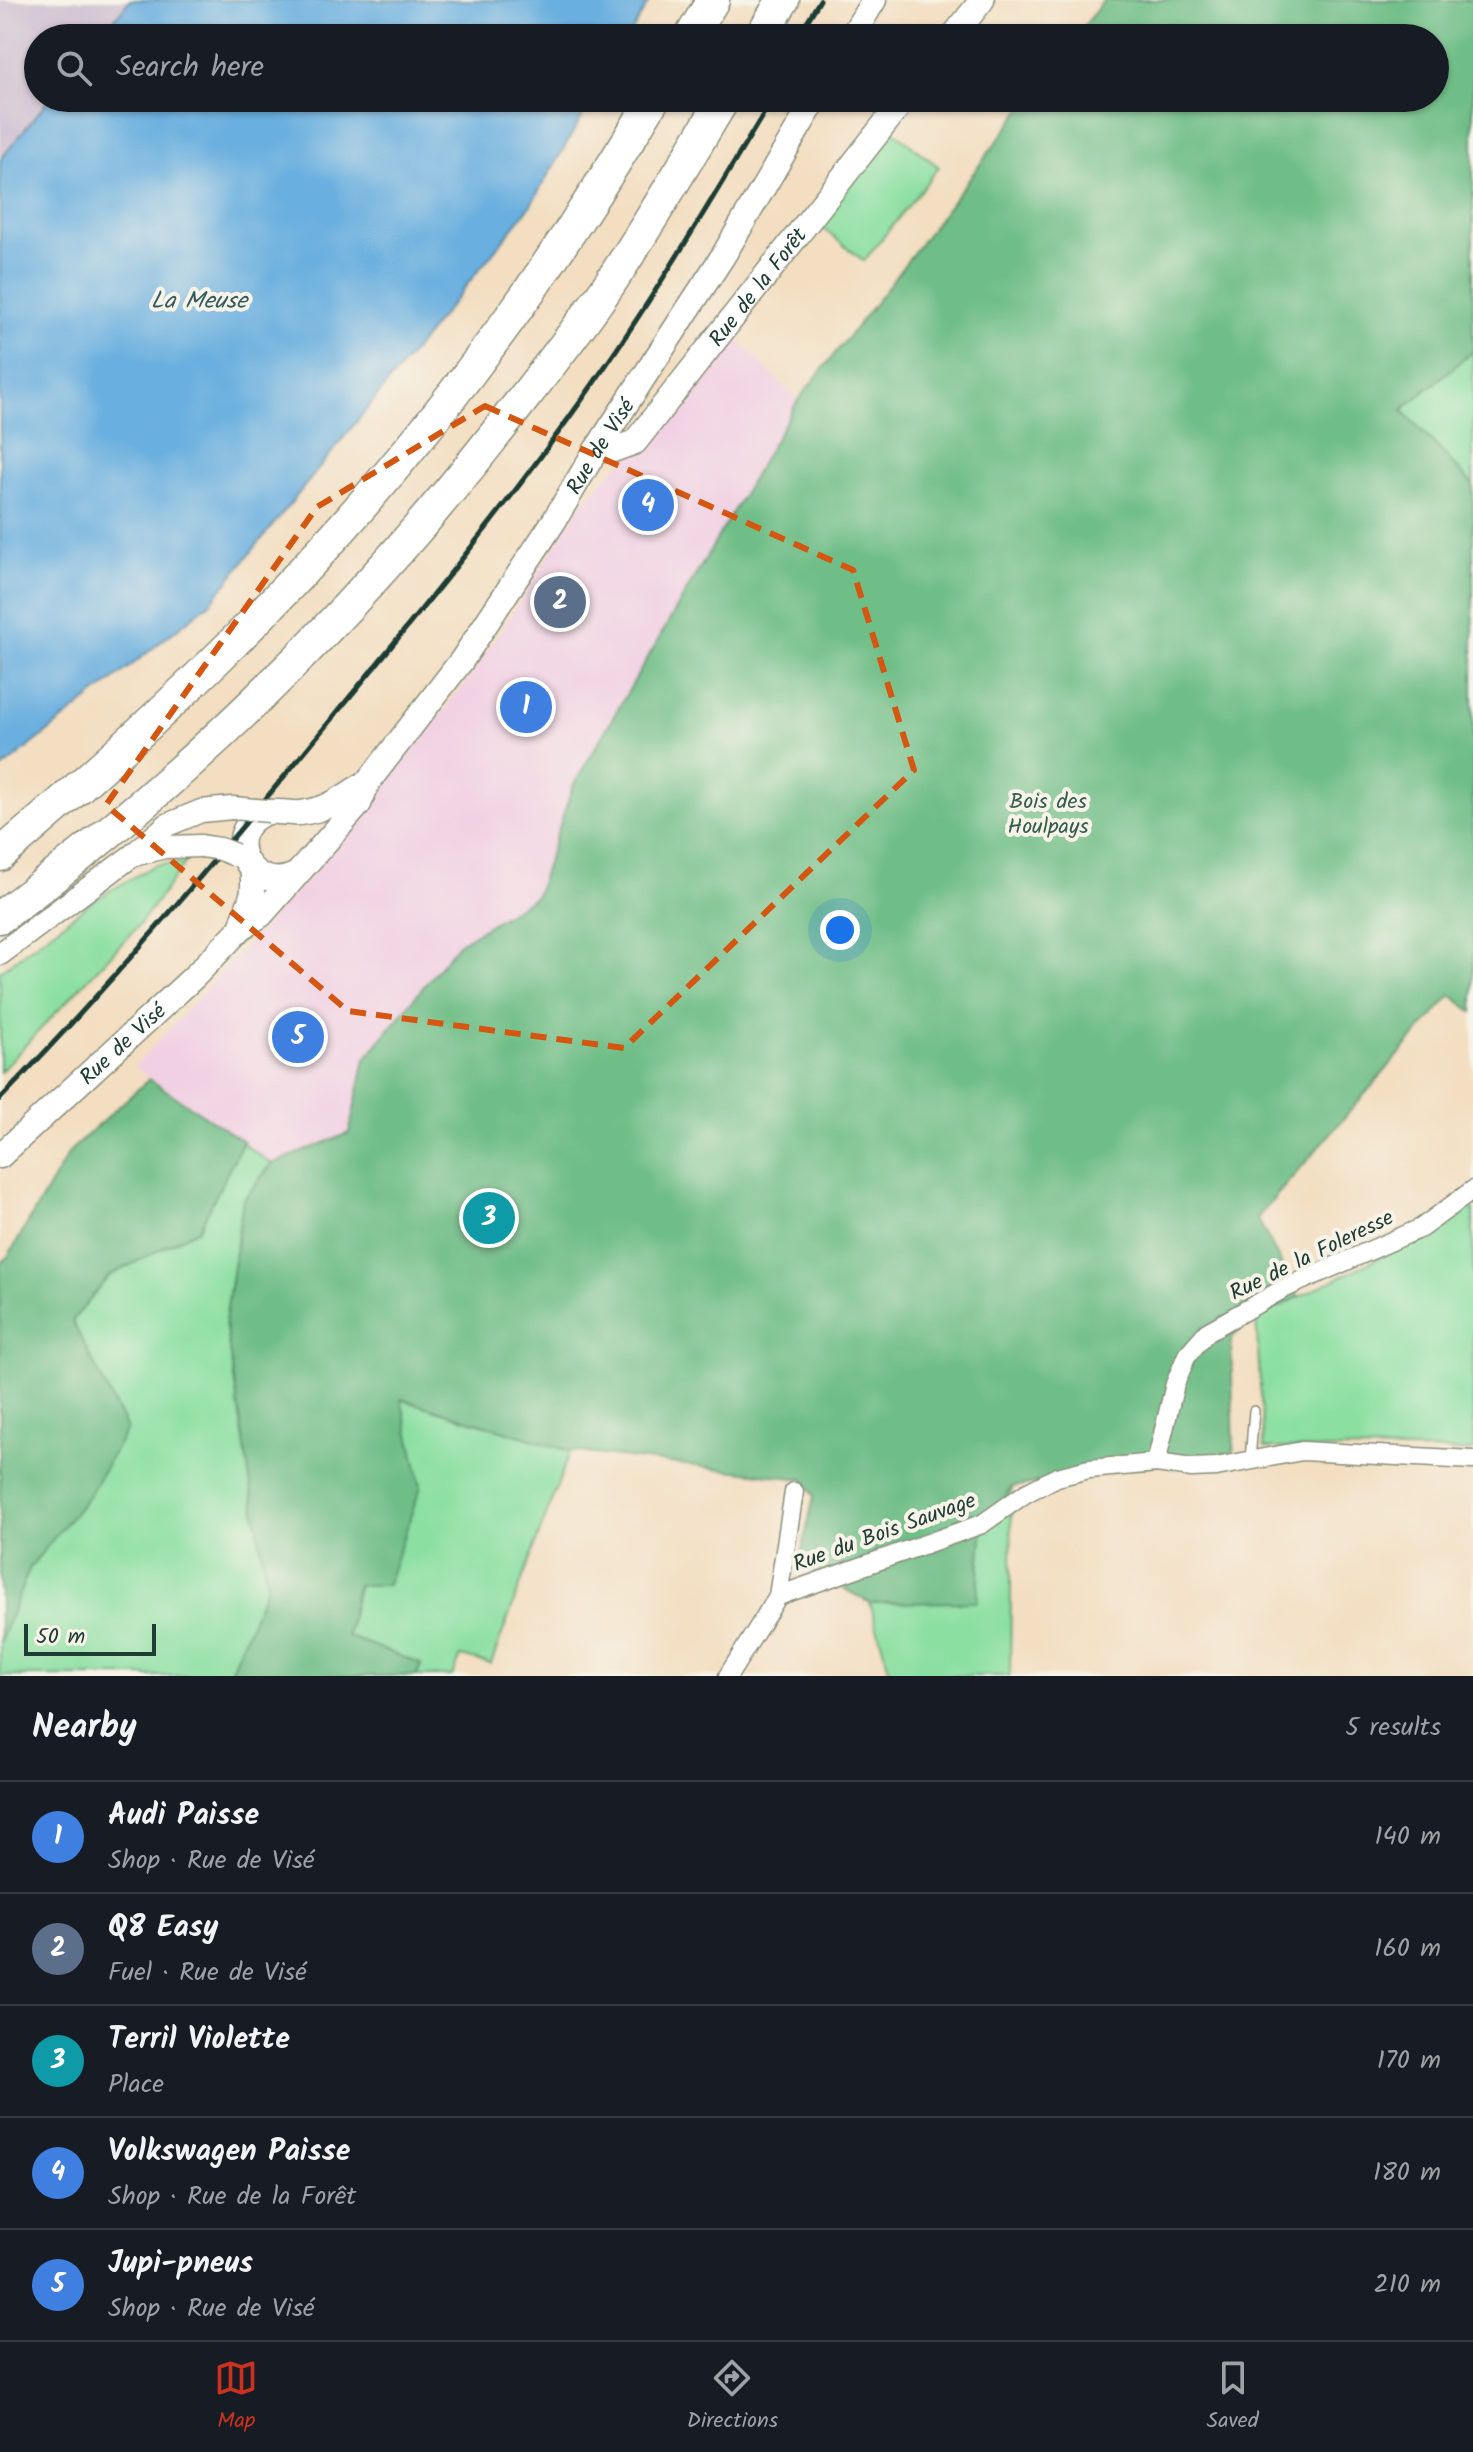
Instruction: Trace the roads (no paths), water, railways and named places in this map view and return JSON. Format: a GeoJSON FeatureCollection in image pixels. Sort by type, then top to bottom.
{"type":"FeatureCollection","features":[{"type":"Feature","properties":{"kind":"highway"},"geometry":{"type":"LineString","coordinates":[[698,24],[713,0]]}},
{"type":"Feature","properties":{"kind":"highway"},"geometry":{"type":"LineString","coordinates":[[768,24],[783,0]]}},
{"type":"Feature","properties":{"kind":"highway"},"geometry":{"type":"LineString","coordinates":[[0,855],[175,699],[341,529],[419,436],[563,246],[645,112]]}},
{"type":"Feature","properties":{"kind":"highway"},"geometry":{"type":"LineString","coordinates":[[0,917],[119,824],[214,741],[303,655],[386,568],[463,478],[609,285],[715,112]]}},
{"type":"Feature","properties":{"kind":"main road"},"geometry":{"type":"LineString","coordinates":[[859,24],[874,0]]}},
{"type":"Feature","properties":{"kind":"main road"},"geometry":{"type":"LineString","coordinates":[[963,24],[982,0]]}},
{"type":"Feature","properties":{"kind":"main road","name":"Rue de Visé"},"geometry":{"type":"LineString","coordinates":[[0,1156],[212,960],[241,928],[261,915],[359,804],[368,782],[462,660],[554,521],[596,450],[723,256],[808,112]]}},
{"type":"Feature","properties":{"kind":"main road","name":"Rue de la Forêt"},"geometry":{"type":"LineString","coordinates":[[596,450],[613,450],[635,442],[894,112]]}},
{"type":"Feature","properties":{"kind":"main road","name":"Rue de Visé"},"geometry":{"type":"LineString","coordinates":[[241,928],[253,892],[244,858],[245,832],[252,821],[281,812],[334,804],[368,782]]}},
{"type":"Feature","properties":{"kind":"main road"},"geometry":{"type":"LineString","coordinates":[[244,858],[270,880],[283,880],[303,867],[311,834],[304,823],[281,812]]}},
{"type":"Feature","properties":{"kind":"street"},"geometry":{"type":"LineString","coordinates":[[0,954],[178,819],[201,811],[232,808],[281,812]]}},
{"type":"Feature","properties":{"kind":"street"},"geometry":{"type":"LineString","coordinates":[[133,855],[165,847],[201,846],[244,858]]}},
{"type":"Feature","properties":{"kind":"street","name":"Rue de la Foleresse"},"geometry":{"type":"LineString","coordinates":[[1156,1463],[1175,1384],[1187,1355],[1207,1332],[1283,1289],[1421,1228],[1473,1190]]}},
{"type":"Feature","properties":{"kind":"street","name":"Rue du Bois Sauvage"},"geometry":{"type":"LineString","coordinates":[[778,1596],[982,1524],[1026,1493],[1057,1477],[1089,1469],[1156,1463],[1192,1468],[1216,1467],[1302,1451],[1473,1460]]}},
{"type":"Feature","properties":{"kind":"street"},"geometry":{"type":"LineString","coordinates":[[728,1676],[778,1596],[794,1492]]}},
{"type":"Feature","properties":{"kind":"lane"},"geometry":{"type":"LineString","coordinates":[[1250,1460],[1254,1411]]}},
{"type":"Feature","properties":{"kind":"water"},"geometry":{"type":"Polygon","coordinates":[[[130,0],[650,0],[636,24],[110,24],[130,0]]]}},
{"type":"Feature","properties":{"kind":"water","name":"La Meuse"},"geometry":{"type":"Polygon","coordinates":[[[39,112],[585,112],[529,208],[211,602],[0,770],[0,160],[39,112]]]}},
{"type":"Feature","properties":{"kind":"railway"},"geometry":{"type":"LineString","coordinates":[[805,24],[820,0]]}},
{"type":"Feature","properties":{"kind":"railway"},"geometry":{"type":"LineString","coordinates":[[0,1099],[194,884],[460,562],[626,335],[764,112]]}},
{"type":"Feature","properties":{"kind":"place","name":"Volkswagen Paisse"},"geometry":{"type":"Point","coordinates":[648,505]}},
{"type":"Feature","properties":{"kind":"place","name":"Q8 Easy"},"geometry":{"type":"Point","coordinates":[560,602]}},
{"type":"Feature","properties":{"kind":"place","name":"Audi Paisse"},"geometry":{"type":"Point","coordinates":[526,707]}},
{"type":"Feature","properties":{"kind":"place","name":"Jupi-pneus"},"geometry":{"type":"Point","coordinates":[298,1037]}},
{"type":"Feature","properties":{"kind":"place","name":"Terril Violette"},"geometry":{"type":"Point","coordinates":[489,1218]}},
{"type":"Feature","properties":{"kind":"park label","name":"Bois des Houlpays"},"geometry":{"type":"Point","coordinates":[1048,812]}}]}
